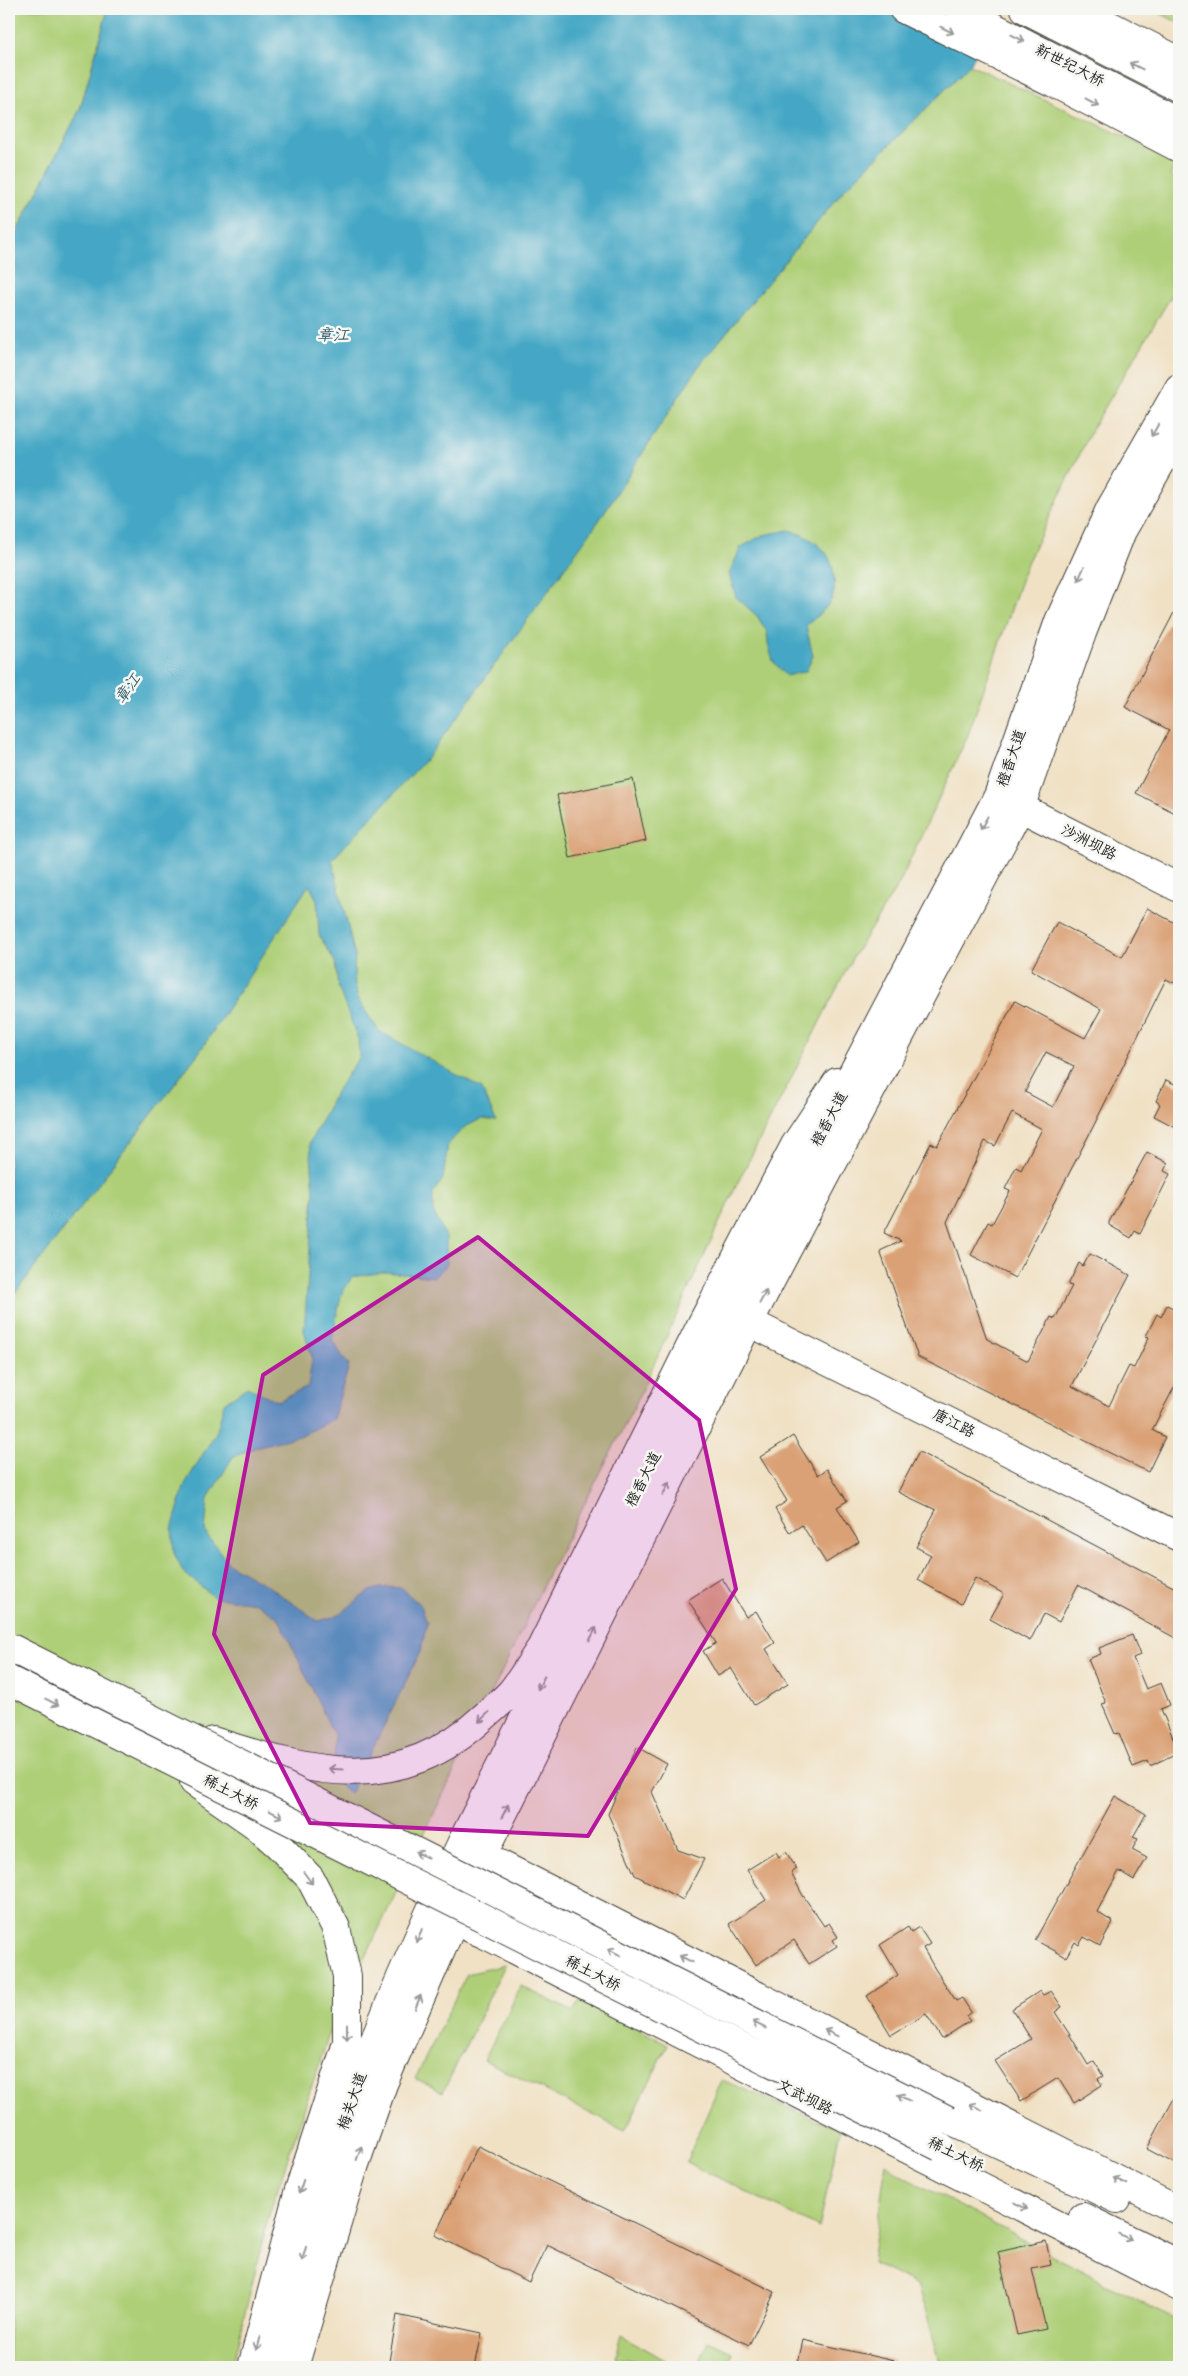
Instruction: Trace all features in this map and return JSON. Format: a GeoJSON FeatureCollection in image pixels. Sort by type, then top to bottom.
{"type":"FeatureCollection","features":[{"type":"Feature","properties":{"kind":"main road"},"geometry":{"type":"LineString","coordinates":[[903,9],[1054,82],[1179,148]]}},
{"type":"Feature","properties":{"kind":"main road","name":"新世纪大桥"},"geometry":{"type":"LineString","coordinates":[[959,9],[1179,122]]}},
{"type":"Feature","properties":{"kind":"main road","name":"新世纪大桥"},"geometry":{"type":"LineString","coordinates":[[1026,9],[1179,88]]}},
{"type":"Feature","properties":{"kind":"main road"},"geometry":{"type":"LineString","coordinates":[[1078,9],[1179,61]]}},
{"type":"Feature","properties":{"kind":"main road","name":"橙香大道"},"geometry":{"type":"LineString","coordinates":[[472,1849],[738,1316],[904,977],[1009,802],[1063,612],[1110,509],[1179,388]]}},
{"type":"Feature","properties":{"kind":"main road","name":"橙香大道"},"geometry":{"type":"LineString","coordinates":[[738,1316],[1009,802],[1082,633],[1122,531],[1179,431]]}},
{"type":"Feature","properties":{"kind":"main road","name":"沙洲坝路"},"geometry":{"type":"LineString","coordinates":[[1009,802],[1179,888]]}},
{"type":"Feature","properties":{"kind":"main road"},"geometry":{"type":"LineString","coordinates":[[163,1725],[261,1756],[311,1768],[361,1770],[390,1768],[418,1761],[446,1747],[473,1728],[511,1692],[541,1648],[700,1327],[796,1145],[904,977]]}},
{"type":"Feature","properties":{"kind":"main road","name":"唐江路"},"geometry":{"type":"LineString","coordinates":[[738,1316],[1179,1536]]}},
{"type":"Feature","properties":{"kind":"main road","name":"稀土大桥"},"geometry":{"type":"LineString","coordinates":[[9,1647],[948,2120],[1179,2228]]}},
{"type":"Feature","properties":{"kind":"main road","name":"稀土大桥"},"geometry":{"type":"LineString","coordinates":[[9,1680],[940,2147],[1179,2264]]}},
{"type":"Feature","properties":{"kind":"main road"},"geometry":{"type":"LineString","coordinates":[[148,1750],[254,1824],[278,1845],[310,1878],[336,1928],[347,1976],[347,2043],[298,2193],[252,2367]]}},
{"type":"Feature","properties":{"kind":"main road"},"geometry":{"type":"LineString","coordinates":[[472,1849],[1179,2211]]}},
{"type":"Feature","properties":{"kind":"main road","name":"梅关大道"},"geometry":{"type":"LineString","coordinates":[[271,2367],[330,2167],[357,2087],[472,1849]]}},
{"type":"Feature","properties":{"kind":"main road","name":"梅关大道"},"geometry":{"type":"LineString","coordinates":[[294,2367],[352,2173],[441,1916]]}},
{"type":"Feature","properties":{"kind":"main road","name":"文武坝路"},"geometry":{"type":"LineString","coordinates":[[441,1916],[486,1935],[1179,2287]]}},
{"type":"Feature","properties":{"kind":"highlighted area"},"geometry":{"type":"Polygon","coordinates":[[[478,1237],[699,1420],[736,1589],[588,1836],[310,1823],[214,1634],[263,1375],[478,1237]]]}},
{"type":"Feature","properties":{"kind":"green space"},"geometry":{"type":"Polygon","coordinates":[[[9,9],[108,9],[80,109],[9,247],[9,9]]]}},
{"type":"Feature","properties":{"kind":"green space"},"geometry":{"type":"Polygon","coordinates":[[[1152,9],[1179,9],[1179,23],[1152,9]]]}},
{"type":"Feature","properties":{"kind":"green space"},"geometry":{"type":"Polygon","coordinates":[[[970,65],[1177,161],[1170,176],[1179,182],[1179,283],[1092,429],[1027,563],[968,735],[900,882],[853,957],[738,1182],[635,1405],[546,1579],[330,2031],[268,2218],[232,2367],[9,2367],[9,1301],[200,1051],[308,885],[598,522],[698,367],[844,190],[970,65]]]}},
{"type":"Feature","properties":{"kind":"green space"},"geometry":{"type":"Polygon","coordinates":[[[505,1965],[443,2092],[415,2079],[467,1974],[505,1965]]]}},
{"type":"Feature","properties":{"kind":"green space"},"geometry":{"type":"Polygon","coordinates":[[[521,1986],[573,2012],[580,2000],[668,2044],[625,2131],[484,2060],[521,1986]]]}},
{"type":"Feature","properties":{"kind":"green space"},"geometry":{"type":"Polygon","coordinates":[[[722,2080],[840,2130],[819,2228],[686,2162],[722,2080]]]}},
{"type":"Feature","properties":{"kind":"green space"},"geometry":{"type":"Polygon","coordinates":[[[886,2163],[901,2175],[1179,2322],[1179,2367],[941,2367],[919,2286],[872,2263],[886,2163]]]}},
{"type":"Feature","properties":{"kind":"green space"},"geometry":{"type":"Polygon","coordinates":[[[621,2335],[665,2360],[663,2366],[615,2357],[621,2335]]]}},
{"type":"Feature","properties":{"kind":"green space"},"geometry":{"type":"Polygon","coordinates":[[[708,2341],[732,2352],[726,2367],[698,2366],[708,2341]]]}},
{"type":"Feature","properties":{"kind":"water","name":"章江"},"geometry":{"type":"Polygon","coordinates":[[[108,9],[1000,9],[970,65],[844,190],[698,367],[598,522],[429,756],[332,860],[355,956],[354,977],[358,1000],[379,1031],[482,1089],[496,1121],[481,1119],[465,1127],[448,1144],[443,1179],[433,1193],[433,1211],[446,1237],[447,1265],[434,1277],[385,1272],[352,1277],[341,1295],[332,1340],[349,1366],[333,1419],[300,1436],[259,1446],[233,1457],[208,1498],[205,1532],[229,1564],[268,1586],[318,1621],[335,1616],[372,1590],[380,1588],[402,1588],[421,1606],[427,1623],[421,1651],[350,1794],[339,1783],[334,1768],[335,1737],[278,1617],[256,1603],[215,1598],[183,1572],[174,1553],[172,1529],[185,1484],[217,1431],[224,1403],[247,1387],[278,1401],[308,1387],[312,1358],[304,1331],[314,1193],[310,1142],[338,1088],[359,1058],[358,1039],[338,987],[335,962],[319,935],[317,900],[309,885],[200,1051],[9,1301],[9,247],[80,109],[108,9]]]}},
{"type":"Feature","properties":{"kind":"water"},"geometry":{"type":"Polygon","coordinates":[[[789,530],[813,541],[825,552],[830,559],[835,586],[829,604],[806,626],[813,656],[806,671],[786,676],[773,661],[767,632],[757,616],[736,597],[729,574],[741,547],[763,535],[789,530]]]}},
{"type":"Feature","properties":{"kind":"building"},"geometry":{"type":"Polygon","coordinates":[[[1179,603],[1179,815],[1136,793],[1169,730],[1125,707],[1179,603]]]}},
{"type":"Feature","properties":{"kind":"building"},"geometry":{"type":"Polygon","coordinates":[[[633,779],[646,841],[570,858],[557,795],[633,779]]]}},
{"type":"Feature","properties":{"kind":"building"},"geometry":{"type":"Polygon","coordinates":[[[1147,908],[1179,925],[1179,972],[1174,983],[1166,979],[1093,1127],[1015,1278],[971,1255],[988,1222],[992,1224],[1010,1191],[1005,1189],[1016,1167],[1021,1170],[1042,1129],[1012,1113],[995,1146],[985,1141],[947,1222],[987,1339],[1028,1361],[1051,1317],[1055,1319],[1072,1286],[1068,1285],[1079,1263],[1083,1266],[1090,1254],[1130,1275],[1072,1386],[1109,1406],[1129,1366],[1134,1368],[1149,1337],[1146,1336],[1157,1314],[1161,1317],[1167,1305],[1179,1311],[1179,1378],[1152,1430],[1165,1437],[1148,1472],[918,1357],[880,1251],[901,1241],[884,1233],[931,1143],[937,1146],[1015,1001],[1085,1038],[1101,1009],[1031,970],[1057,922],[1122,957],[1147,908]],[[1046,1052],[1025,1092],[1053,1107],[1074,1066],[1046,1052]]]}},
{"type":"Feature","properties":{"kind":"building"},"geometry":{"type":"Polygon","coordinates":[[[1166,1080],[1179,1086],[1179,1129],[1154,1116],[1160,1104],[1156,1101],[1166,1080]]]}},
{"type":"Feature","properties":{"kind":"building"},"geometry":{"type":"Polygon","coordinates":[[[1147,1152],[1168,1163],[1164,1171],[1170,1174],[1140,1234],[1135,1231],[1131,1238],[1109,1225],[1109,1222],[1147,1152]]]}},
{"type":"Feature","properties":{"kind":"building"},"geometry":{"type":"Polygon","coordinates":[[[793,1436],[818,1475],[827,1469],[847,1501],[837,1507],[859,1542],[826,1563],[802,1525],[790,1533],[775,1509],[787,1501],[760,1457],[793,1436]]]}},
{"type":"Feature","properties":{"kind":"building"},"geometry":{"type":"Polygon","coordinates":[[[919,1452],[1179,1590],[1179,1640],[1078,1585],[1059,1622],[1044,1614],[1030,1641],[990,1619],[1004,1594],[975,1578],[961,1604],[918,1580],[931,1555],[916,1547],[936,1510],[898,1492],[919,1452]]]}},
{"type":"Feature","properties":{"kind":"building"},"geometry":{"type":"Polygon","coordinates":[[[722,1578],[746,1617],[756,1611],[775,1643],[766,1649],[788,1684],[754,1705],[731,1668],[718,1676],[703,1651],[716,1643],[688,1600],[722,1578]]]}},
{"type":"Feature","properties":{"kind":"building"},"geometry":{"type":"Polygon","coordinates":[[[1132,1635],[1140,1655],[1133,1658],[1146,1689],[1161,1683],[1170,1705],[1161,1709],[1179,1752],[1150,1766],[1148,1761],[1133,1767],[1119,1733],[1115,1734],[1102,1704],[1106,1703],[1088,1659],[1101,1654],[1099,1648],[1132,1635]]]}},
{"type":"Feature","properties":{"kind":"building"},"geometry":{"type":"Polygon","coordinates":[[[637,1747],[667,1764],[652,1792],[678,1850],[704,1859],[683,1900],[635,1875],[608,1814],[637,1747]]]}},
{"type":"Feature","properties":{"kind":"building"},"geometry":{"type":"Polygon","coordinates":[[[1115,1796],[1146,1814],[1133,1837],[1138,1839],[1132,1850],[1147,1858],[1134,1880],[1119,1871],[1097,1912],[1113,1922],[1100,1946],[1084,1937],[1079,1945],[1075,1942],[1066,1957],[1035,1940],[1115,1796]]]}},
{"type":"Feature","properties":{"kind":"building"},"geometry":{"type":"Polygon","coordinates":[[[776,1852],[779,1857],[786,1852],[797,1869],[791,1873],[802,1894],[824,1926],[829,1923],[838,1937],[833,1940],[837,1946],[809,1964],[794,1940],[756,1965],[729,1924],[766,1900],[747,1870],[776,1852]]]}},
{"type":"Feature","properties":{"kind":"building"},"geometry":{"type":"Polygon","coordinates":[[[908,1927],[911,1932],[919,1927],[930,1944],[923,1948],[935,1969],[956,2001],[962,1998],[971,2012],[966,2016],[970,2021],[942,2039],[926,2014],[891,2035],[867,1996],[898,1975],[880,1945],[908,1927]]]}},
{"type":"Feature","properties":{"kind":"building"},"geometry":{"type":"Polygon","coordinates":[[[1040,1991],[1043,1995],[1051,1991],[1062,2007],[1055,2012],[1088,2065],[1094,2061],[1103,2076],[1098,2079],[1102,2085],[1074,2103],[1058,2078],[1021,2101],[995,2061],[1031,2039],[1012,2009],[1040,1991]]]}},
{"type":"Feature","properties":{"kind":"building"},"geometry":{"type":"Polygon","coordinates":[[[1179,2089],[1179,2166],[1147,2149],[1179,2089]]]}},
{"type":"Feature","properties":{"kind":"building"},"geometry":{"type":"Polygon","coordinates":[[[478,2146],[775,2292],[749,2345],[547,2245],[529,2282],[435,2235],[478,2146]]]}},
{"type":"Feature","properties":{"kind":"building"},"geometry":{"type":"Polygon","coordinates":[[[1046,2241],[1051,2265],[1032,2269],[1046,2329],[1017,2335],[998,2252],[1046,2241]]]}},
{"type":"Feature","properties":{"kind":"building"},"geometry":{"type":"Polygon","coordinates":[[[397,2315],[482,2333],[475,2367],[388,2367],[397,2315]]]}},
{"type":"Feature","properties":{"kind":"building"},"geometry":{"type":"Polygon","coordinates":[[[803,2340],[894,2361],[893,2367],[797,2367],[803,2340]]]}}]}
